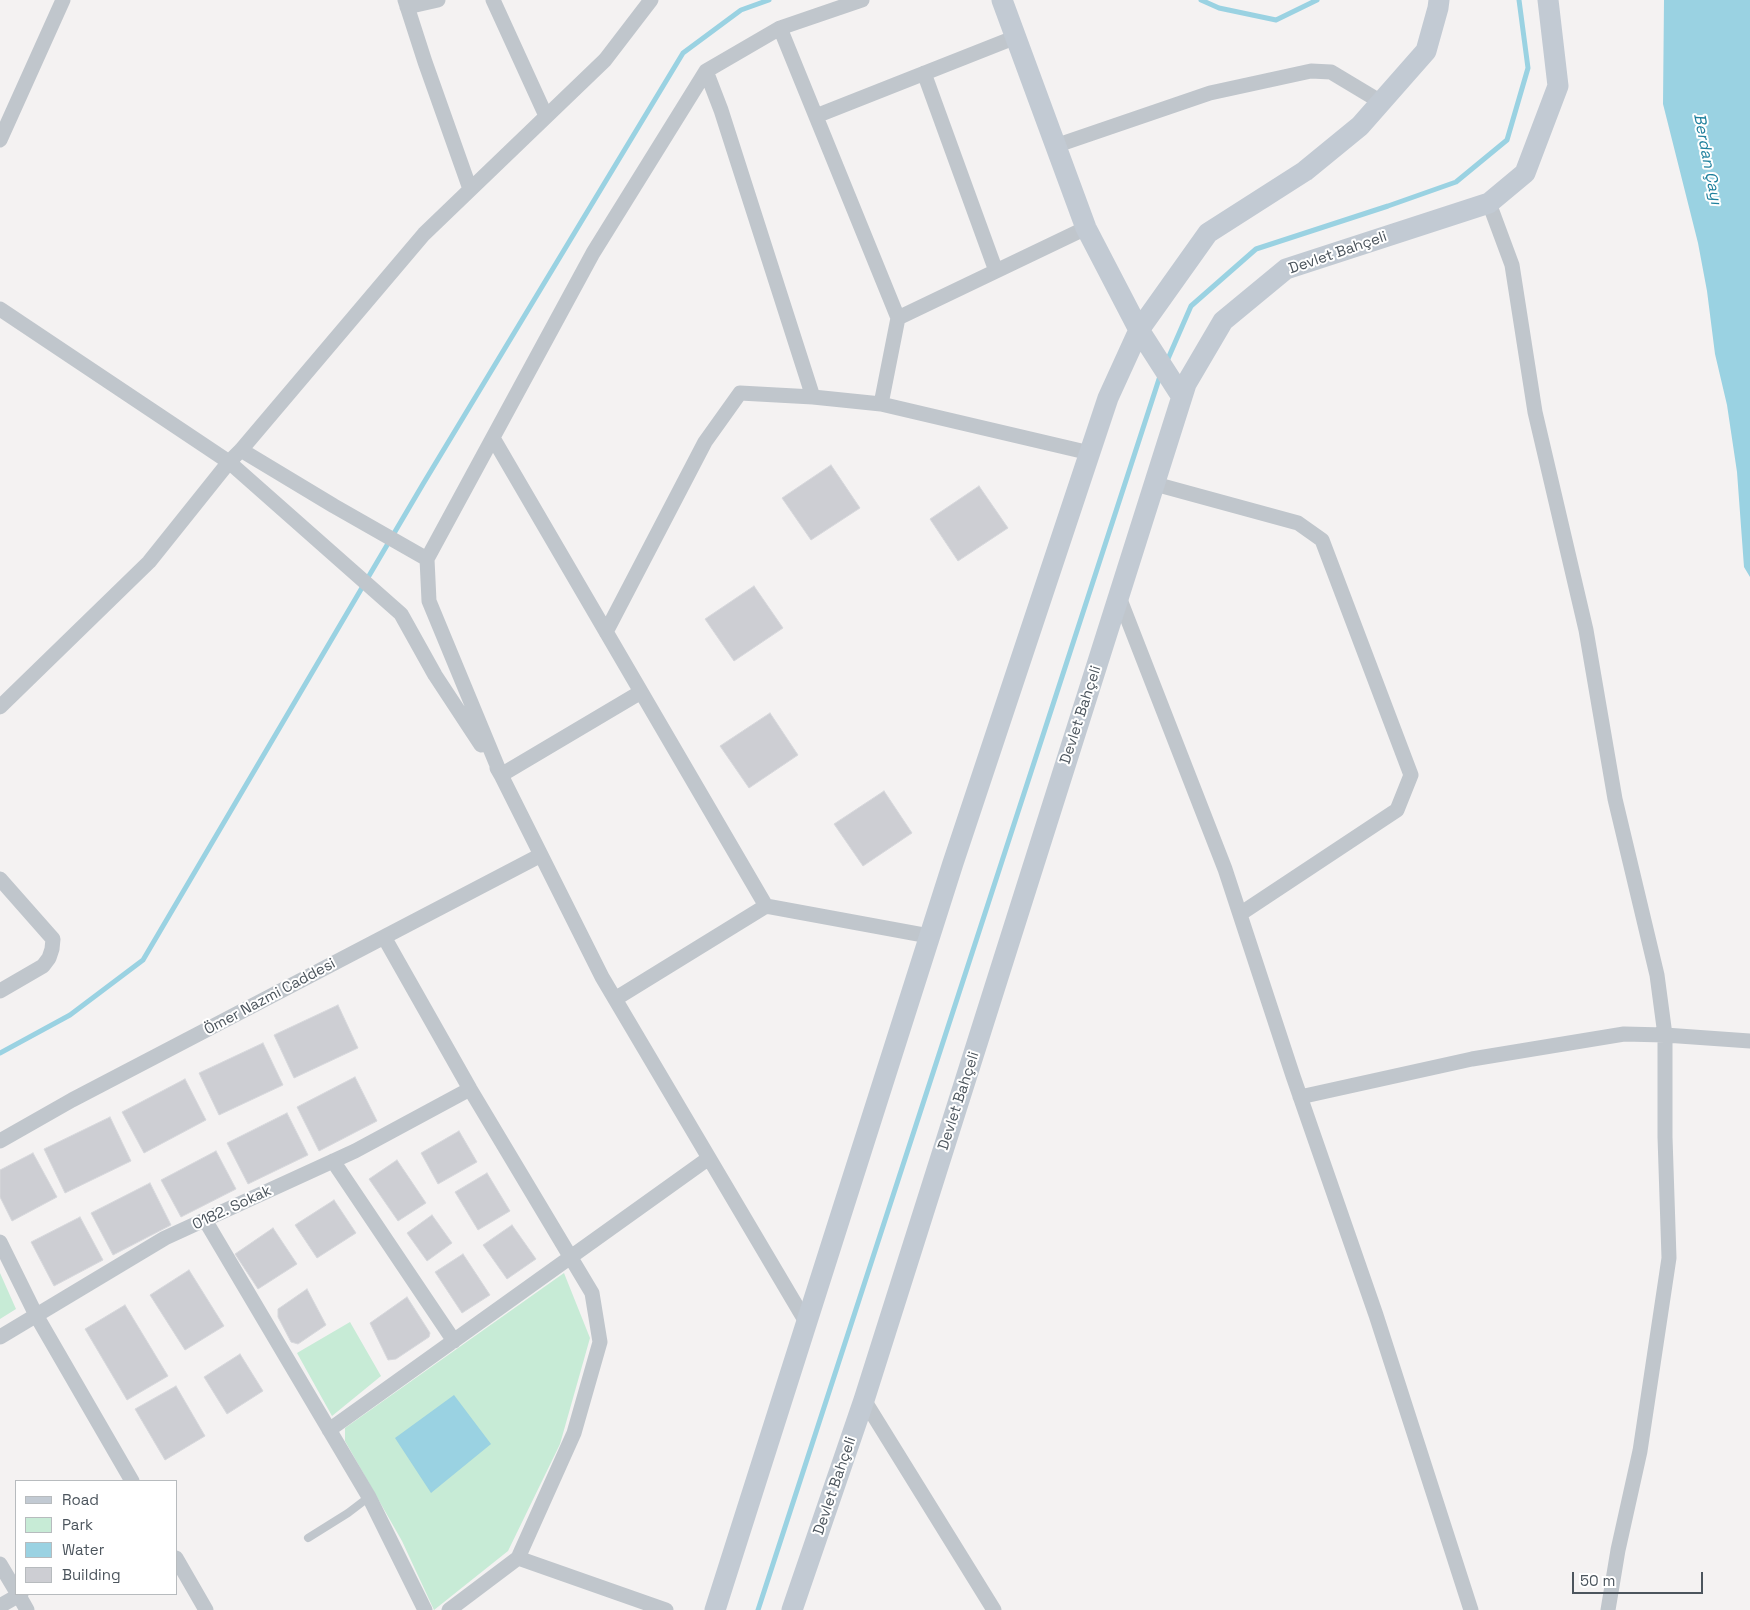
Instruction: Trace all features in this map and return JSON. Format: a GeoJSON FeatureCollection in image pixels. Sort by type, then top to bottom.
{"type":"FeatureCollection","features":[{"type":"Feature","properties":{"kind":"street"},"geometry":{"type":"LineString","coordinates":[[0,140],[63,0]]}},
{"type":"Feature","properties":{"kind":"street"},"geometry":{"type":"LineString","coordinates":[[438,0],[406,4],[470,189]]}},
{"type":"Feature","properties":{"kind":"street"},"geometry":{"type":"LineString","coordinates":[[493,0],[546,116]]}},
{"type":"Feature","properties":{"kind":"street"},"geometry":{"type":"LineString","coordinates":[[0,707],[149,562],[229,462],[424,234],[605,60],[651,0]]}},
{"type":"Feature","properties":{"kind":"street"},"geometry":{"type":"LineString","coordinates":[[806,1322],[602,977],[501,775],[429,601],[427,559],[593,253],[706,72],[780,28],[862,0]]}},
{"type":"Feature","properties":{"kind":"street"},"geometry":{"type":"LineString","coordinates":[[1002,0],[1086,228],[1139,330],[1182,397]]}},
{"type":"Feature","properties":{"kind":"street"},"geometry":{"type":"LineString","coordinates":[[715,1610],[929,936],[1108,398],[1139,330],[1208,232],[1305,171],[1360,126],[1426,51],[1439,0]]}},
{"type":"Feature","properties":{"kind":"street","name":"Devlet Bahçeli"},"geometry":{"type":"LineString","coordinates":[[792,1610],[864,1400],[1186,384],[1224,321],[1286,269],[1490,203],[1525,173],[1558,86],[1548,0]]}},
{"type":"Feature","properties":{"kind":"street"},"geometry":{"type":"LineString","coordinates":[[780,28],[898,318],[881,404]]}},
{"type":"Feature","properties":{"kind":"street"},"geometry":{"type":"LineString","coordinates":[[816,116],[1016,37]]}},
{"type":"Feature","properties":{"kind":"street"},"geometry":{"type":"LineString","coordinates":[[1056,146],[1210,93],[1311,71],[1331,72],[1381,102]]}},
{"type":"Feature","properties":{"kind":"street"},"geometry":{"type":"LineString","coordinates":[[706,72],[721,110],[813,397]]}},
{"type":"Feature","properties":{"kind":"street"},"geometry":{"type":"LineString","coordinates":[[924,73],[996,271]]}},
{"type":"Feature","properties":{"kind":"street"},"geometry":{"type":"LineString","coordinates":[[1490,203],[1512,265],[1535,412],[1586,630],[1615,799],[1657,976],[1665,1036],[1665,1137],[1669,1258],[1640,1451],[1618,1550],[1608,1610]]}},
{"type":"Feature","properties":{"kind":"street"},"geometry":{"type":"LineString","coordinates":[[898,318],[1086,228]]}},
{"type":"Feature","properties":{"kind":"street"},"geometry":{"type":"LineString","coordinates":[[0,309],[229,462],[401,614],[436,675],[501,775]]}},
{"type":"Feature","properties":{"kind":"street"},"geometry":{"type":"LineString","coordinates":[[606,632],[705,442],[740,393],[813,397],[881,404],[1090,453]]}},
{"type":"Feature","properties":{"kind":"street"},"geometry":{"type":"LineString","coordinates":[[493,438],[766,906]]}},
{"type":"Feature","properties":{"kind":"street"},"geometry":{"type":"LineString","coordinates":[[241,450],[427,559]]}},
{"type":"Feature","properties":{"kind":"street"},"geometry":{"type":"LineString","coordinates":[[1155,484],[1298,523],[1322,540],[1412,775],[1397,810],[1240,914]]}},
{"type":"Feature","properties":{"kind":"street"},"geometry":{"type":"LineString","coordinates":[[1119,597],[1226,868],[1300,1097],[1376,1315],[1470,1610]]}},
{"type":"Feature","properties":{"kind":"street"},"geometry":{"type":"LineString","coordinates":[[501,775],[641,692]]}},
{"type":"Feature","properties":{"kind":"street","name":"Ömer Nazmi Caddesi"},"geometry":{"type":"LineString","coordinates":[[0,1141],[72,1100],[541,855]]}},
{"type":"Feature","properties":{"kind":"street"},"geometry":{"type":"LineString","coordinates":[[0,879],[53,939],[49,958],[43,966],[0,991]]}},
{"type":"Feature","properties":{"kind":"street"},"geometry":{"type":"LineString","coordinates":[[615,999],[766,906],[929,936]]}},
{"type":"Feature","properties":{"kind":"street"},"geometry":{"type":"LineString","coordinates":[[384,937],[470,1089],[592,1293],[600,1342],[574,1433],[518,1558],[449,1610]]}},
{"type":"Feature","properties":{"kind":"street"},"geometry":{"type":"LineString","coordinates":[[1300,1097],[1491,1056],[1624,1034],[1750,1040]]}},
{"type":"Feature","properties":{"kind":"street","name":"0182. Sokak"},"geometry":{"type":"LineString","coordinates":[[0,1337],[166,1238],[355,1151],[470,1089]]}},
{"type":"Feature","properties":{"kind":"street"},"geometry":{"type":"LineString","coordinates":[[329,1430],[709,1158]]}},
{"type":"Feature","properties":{"kind":"street"},"geometry":{"type":"LineString","coordinates":[[332,1162],[454,1341]]}},
{"type":"Feature","properties":{"kind":"street"},"geometry":{"type":"LineString","coordinates":[[204,1220],[369,1497],[425,1610]]}},
{"type":"Feature","properties":{"kind":"street"},"geometry":{"type":"LineString","coordinates":[[0,1242],[36,1315],[131,1480]]}},
{"type":"Feature","properties":{"kind":"street"},"geometry":{"type":"LineString","coordinates":[[864,1400],[994,1610]]}},
{"type":"Feature","properties":{"kind":"street"},"geometry":{"type":"LineString","coordinates":[[518,1558],[666,1610]]}},
{"type":"Feature","properties":{"kind":"street"},"geometry":{"type":"LineString","coordinates":[[178,1561],[206,1610]]}},
{"type":"Feature","properties":{"kind":"street"},"geometry":{"type":"LineString","coordinates":[[0,1564],[15,1589]]}},
{"type":"Feature","properties":{"kind":"street"},"geometry":{"type":"LineString","coordinates":[[0,1606],[16,1595]]}},
{"type":"Feature","properties":{"kind":"street"},"geometry":{"type":"LineString","coordinates":[[19,1595],[28,1610]]}},
{"type":"Feature","properties":{"kind":"lane"},"geometry":{"type":"LineString","coordinates":[[308,1538],[348,1513],[369,1497]]}},
{"type":"Feature","properties":{"kind":"green space"},"geometry":{"type":"Polygon","coordinates":[[[0,1273],[16,1309],[0,1319],[0,1273]]]}},
{"type":"Feature","properties":{"kind":"green space"},"geometry":{"type":"Polygon","coordinates":[[[564,1273],[590,1338],[560,1444],[508,1551],[434,1610],[402,1541],[345,1441],[345,1428],[564,1273]]]}},
{"type":"Feature","properties":{"kind":"green space"},"geometry":{"type":"Polygon","coordinates":[[[350,1322],[381,1376],[332,1416],[297,1353],[350,1322]]]}},
{"type":"Feature","properties":{"kind":"water","name":"Berdan Çayı"},"geometry":{"type":"Polygon","coordinates":[[[1664,0],[1750,0],[1750,577],[1744,567],[1737,472],[1727,405],[1715,354],[1707,291],[1698,243],[1663,104],[1664,0]]]}},
{"type":"Feature","properties":{"kind":"water"},"geometry":{"type":"Polygon","coordinates":[[[454,1395],[491,1444],[431,1493],[395,1438],[454,1395]]]}},
{"type":"Feature","properties":{"kind":"building"},"geometry":{"type":"Polygon","coordinates":[[[831,465],[860,508],[811,540],[782,498],[831,465]]]}},
{"type":"Feature","properties":{"kind":"building"},"geometry":{"type":"Polygon","coordinates":[[[979,486],[1008,528],[958,561],[930,519],[979,486]]]}},
{"type":"Feature","properties":{"kind":"building"},"geometry":{"type":"Polygon","coordinates":[[[754,586],[783,628],[734,661],[705,619],[754,586]]]}},
{"type":"Feature","properties":{"kind":"building"},"geometry":{"type":"Polygon","coordinates":[[[770,713],[798,755],[749,788],[720,746],[770,713]]]}},
{"type":"Feature","properties":{"kind":"building"},"geometry":{"type":"Polygon","coordinates":[[[884,791],[912,833],[863,866],[834,824],[884,791]]]}},
{"type":"Feature","properties":{"kind":"building"},"geometry":{"type":"Polygon","coordinates":[[[338,1005],[358,1048],[294,1078],[274,1035],[338,1005]]]}},
{"type":"Feature","properties":{"kind":"building"},"geometry":{"type":"Polygon","coordinates":[[[263,1043],[283,1085],[219,1115],[199,1073],[263,1043]]]}},
{"type":"Feature","properties":{"kind":"building"},"geometry":{"type":"Polygon","coordinates":[[[355,1077],[377,1121],[319,1151],[297,1107],[355,1077]]]}},
{"type":"Feature","properties":{"kind":"building"},"geometry":{"type":"Polygon","coordinates":[[[185,1079],[206,1120],[144,1153],[122,1112],[185,1079]]]}},
{"type":"Feature","properties":{"kind":"building"},"geometry":{"type":"Polygon","coordinates":[[[287,1113],[308,1155],[248,1184],[227,1143],[287,1113]]]}},
{"type":"Feature","properties":{"kind":"building"},"geometry":{"type":"Polygon","coordinates":[[[110,1117],[131,1161],[65,1193],[44,1149],[110,1117]]]}},
{"type":"Feature","properties":{"kind":"building"},"geometry":{"type":"Polygon","coordinates":[[[459,1131],[477,1162],[438,1184],[421,1153],[459,1131]]]}},
{"type":"Feature","properties":{"kind":"building"},"geometry":{"type":"Polygon","coordinates":[[[216,1151],[236,1189],[181,1217],[161,1180],[216,1151]]]}},
{"type":"Feature","properties":{"kind":"building"},"geometry":{"type":"Polygon","coordinates":[[[33,1153],[57,1197],[12,1221],[0,1197],[0,1170],[33,1153]]]}},
{"type":"Feature","properties":{"kind":"building"},"geometry":{"type":"Polygon","coordinates":[[[397,1160],[426,1203],[398,1221],[369,1179],[397,1160]]]}},
{"type":"Feature","properties":{"kind":"building"},"geometry":{"type":"Polygon","coordinates":[[[487,1173],[510,1211],[478,1230],[455,1192],[487,1173]]]}},
{"type":"Feature","properties":{"kind":"building"},"geometry":{"type":"Polygon","coordinates":[[[150,1183],[171,1225],[113,1255],[91,1213],[150,1183]]]}},
{"type":"Feature","properties":{"kind":"building"},"geometry":{"type":"Polygon","coordinates":[[[334,1200],[356,1233],[317,1258],[295,1225],[334,1200]]]}},
{"type":"Feature","properties":{"kind":"building"},"geometry":{"type":"Polygon","coordinates":[[[432,1215],[452,1243],[427,1261],[407,1233],[432,1215]]]}},
{"type":"Feature","properties":{"kind":"building"},"geometry":{"type":"Polygon","coordinates":[[[80,1217],[103,1260],[54,1286],[31,1242],[80,1217]]]}},
{"type":"Feature","properties":{"kind":"building"},"geometry":{"type":"Polygon","coordinates":[[[512,1225],[536,1259],[507,1279],[483,1245],[512,1225]]]}},
{"type":"Feature","properties":{"kind":"building"},"geometry":{"type":"Polygon","coordinates":[[[273,1228],[297,1264],[258,1289],[235,1254],[273,1228]]]}},
{"type":"Feature","properties":{"kind":"building"},"geometry":{"type":"Polygon","coordinates":[[[463,1254],[490,1295],[462,1313],[435,1272],[463,1254]]]}},
{"type":"Feature","properties":{"kind":"building"},"geometry":{"type":"Polygon","coordinates":[[[189,1270],[224,1326],[185,1350],[150,1295],[189,1270]]]}},
{"type":"Feature","properties":{"kind":"building"},"geometry":{"type":"Polygon","coordinates":[[[307,1289],[326,1325],[298,1344],[291,1342],[278,1317],[278,1309],[307,1289]]]}},
{"type":"Feature","properties":{"kind":"building"},"geometry":{"type":"Polygon","coordinates":[[[407,1297],[430,1333],[429,1337],[396,1359],[388,1360],[370,1323],[407,1297]]]}},
{"type":"Feature","properties":{"kind":"building"},"geometry":{"type":"Polygon","coordinates":[[[125,1305],[168,1376],[127,1400],[85,1329],[125,1305]]]}},
{"type":"Feature","properties":{"kind":"building"},"geometry":{"type":"Polygon","coordinates":[[[240,1354],[263,1391],[227,1414],[204,1377],[240,1354]]]}},
{"type":"Feature","properties":{"kind":"building"},"geometry":{"type":"Polygon","coordinates":[[[176,1386],[205,1436],[165,1460],[135,1409],[176,1386]]]}},
{"type":"Feature","properties":{"kind":"waterway"},"geometry":{"type":"LineString","coordinates":[[0,1053],[70,1015],[143,960],[423,484],[683,53],[741,10],[769,0]]}},
{"type":"Feature","properties":{"kind":"waterway"},"geometry":{"type":"LineString","coordinates":[[1201,0],[1219,8],[1276,20],[1317,0]]}},
{"type":"Feature","properties":{"kind":"waterway"},"geometry":{"type":"LineString","coordinates":[[1167,361],[1191,306],[1256,249],[1456,182],[1507,140],[1528,68],[1519,0]]}},
{"type":"Feature","properties":{"kind":"waterway"},"geometry":{"type":"LineString","coordinates":[[758,1610],[1160,376]]}}]}
